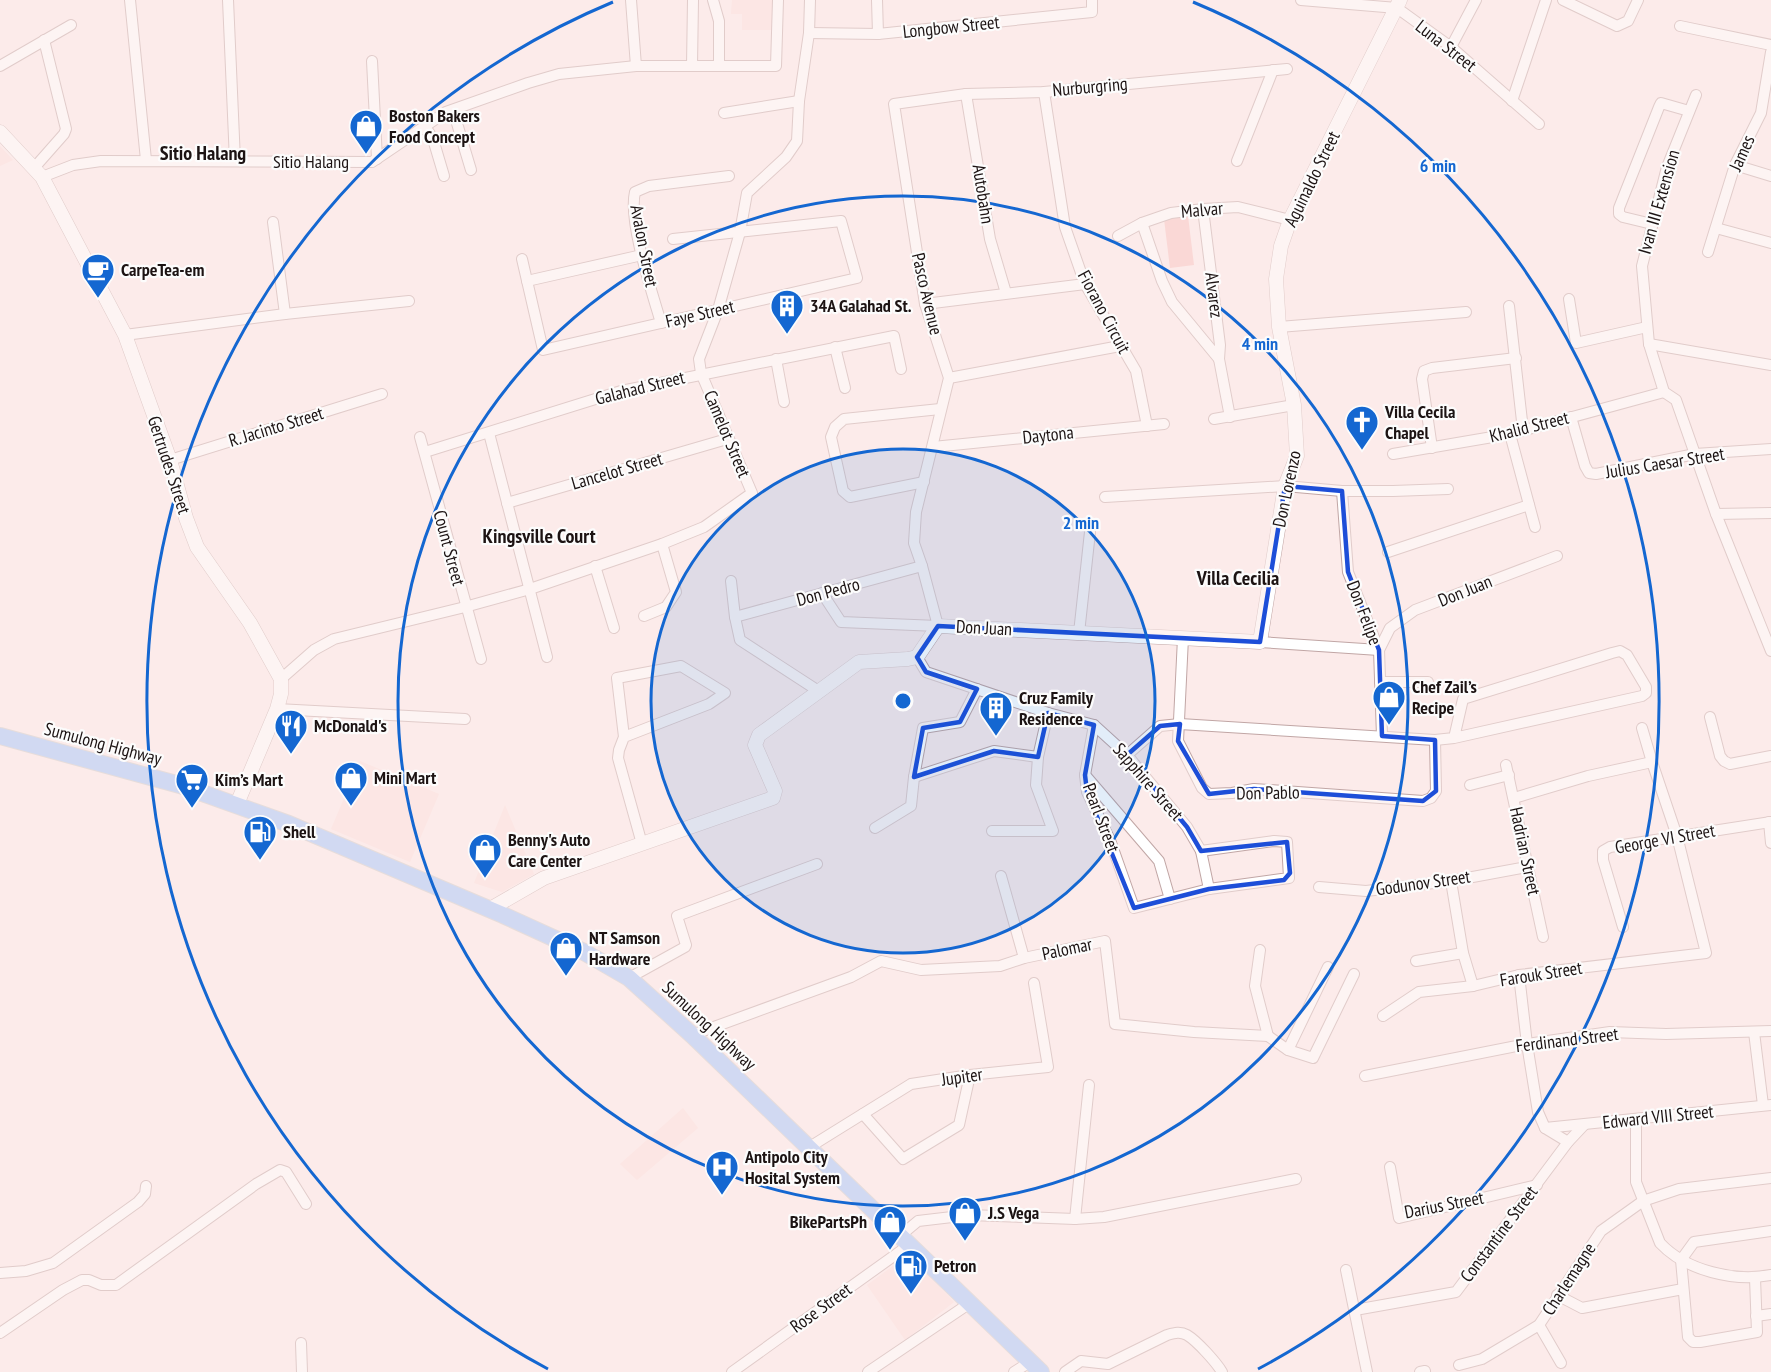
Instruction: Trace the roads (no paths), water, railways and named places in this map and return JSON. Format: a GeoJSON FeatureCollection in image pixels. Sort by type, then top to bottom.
{"type":"FeatureCollection","features":[{"type":"Feature","properties":{"kind":"main road","name":"Sumulong Highway"},"geometry":{"type":"LineString","coordinates":[[0,735],[180,785],[311,832],[584,951],[629,978],[692,1035],[1036,1367]]}},
{"type":"Feature","properties":{"kind":"street"},"geometry":{"type":"LineString","coordinates":[[130,0],[146,160]]}},
{"type":"Feature","properties":{"kind":"street"},"geometry":{"type":"LineString","coordinates":[[228,0],[236,161]]}},
{"type":"Feature","properties":{"kind":"street"},"geometry":{"type":"LineString","coordinates":[[631,0],[636,66]]}},
{"type":"Feature","properties":{"kind":"street"},"geometry":{"type":"LineString","coordinates":[[692,66],[693,0]]}},
{"type":"Feature","properties":{"kind":"street"},"geometry":{"type":"LineString","coordinates":[[713,0],[719,21],[719,65]]}},
{"type":"Feature","properties":{"kind":"street","name":"Sitio Halang"},"geometry":{"type":"LineString","coordinates":[[38,173],[101,161],[372,162],[446,112],[558,74],[636,66],[776,66],[778,0]]}},
{"type":"Feature","properties":{"kind":"street","name":"Camelot Street"},"geometry":{"type":"LineString","coordinates":[[281,679],[314,650],[334,639],[530,589],[662,544],[704,527],[752,492],[701,373],[699,359],[718,310],[740,232],[747,193],[786,157],[797,141],[799,101],[809,33],[810,0]]}},
{"type":"Feature","properties":{"kind":"street"},"geometry":{"type":"LineString","coordinates":[[877,0],[878,34]]}},
{"type":"Feature","properties":{"kind":"street","name":"Longbow Street"},"geometry":{"type":"LineString","coordinates":[[809,33],[878,34],[1092,12],[1092,0]]}},
{"type":"Feature","properties":{"kind":"street","name":"Luna Street"},"geometry":{"type":"LineString","coordinates":[[1301,0],[1398,4],[1539,124]]}},
{"type":"Feature","properties":{"kind":"street"},"geometry":{"type":"LineString","coordinates":[[1451,47],[1476,0]]}},
{"type":"Feature","properties":{"kind":"street"},"geometry":{"type":"LineString","coordinates":[[1512,101],[1546,0]]}},
{"type":"Feature","properties":{"kind":"street"},"geometry":{"type":"LineString","coordinates":[[1563,0],[1617,26],[1628,21],[1638,0]]}},
{"type":"Feature","properties":{"kind":"street","name":"Aguinaldo Street"},"geometry":{"type":"LineString","coordinates":[[1294,405],[1279,327],[1276,279],[1281,246],[1290,220],[1398,4]]}},
{"type":"Feature","properties":{"kind":"street"},"geometry":{"type":"LineString","coordinates":[[0,66],[72,25]]}},
{"type":"Feature","properties":{"kind":"street"},"geometry":{"type":"LineString","coordinates":[[1680,26],[1771,45]]}},
{"type":"Feature","properties":{"kind":"street"},"geometry":{"type":"LineString","coordinates":[[38,173],[66,129],[44,40]]}},
{"type":"Feature","properties":{"kind":"street","name":"James"},"geometry":{"type":"LineString","coordinates":[[1708,252],[1735,165],[1766,114],[1771,52]]}},
{"type":"Feature","properties":{"kind":"street"},"geometry":{"type":"LineString","coordinates":[[372,61],[376,159]]}},
{"type":"Feature","properties":{"kind":"street","name":"Nurburgring"},"geometry":{"type":"LineString","coordinates":[[894,104],[966,94],[1044,92],[1287,69]]}},
{"type":"Feature","properties":{"kind":"street"},"geometry":{"type":"LineString","coordinates":[[1237,161],[1273,70]]}},
{"type":"Feature","properties":{"kind":"street","name":"Fiorano Circuit"},"geometry":{"type":"LineString","coordinates":[[1044,92],[1065,226],[1085,284],[1136,371],[1147,426]]}},
{"type":"Feature","properties":{"kind":"street","name":"Autobahn"},"geometry":{"type":"LineString","coordinates":[[966,94],[990,239],[1006,293]]}},
{"type":"Feature","properties":{"kind":"street","name":"Ivan III Extension"},"geometry":{"type":"LineString","coordinates":[[1696,95],[1667,167],[1642,266],[1649,344],[1664,392],[1677,400],[1716,514],[1771,651]]}},
{"type":"Feature","properties":{"kind":"street"},"geometry":{"type":"LineString","coordinates":[[724,112],[799,101]]}},
{"type":"Feature","properties":{"kind":"street"},"geometry":{"type":"LineString","coordinates":[[1652,224],[1623,217],[1619,214],[1619,208],[1661,103],[1689,111]]}},
{"type":"Feature","properties":{"kind":"street","name":"Pasco Avenue"},"geometry":{"type":"LineString","coordinates":[[894,104],[925,304],[949,378]]}},
{"type":"Feature","properties":{"kind":"street"},"geometry":{"type":"LineString","coordinates":[[453,110],[471,170]]}},
{"type":"Feature","properties":{"kind":"street"},"geometry":{"type":"LineString","coordinates":[[425,126],[433,139],[444,176]]}},
{"type":"Feature","properties":{"kind":"street","name":"Gertrudes Street"},"geometry":{"type":"LineString","coordinates":[[1,135],[38,173],[125,335],[170,460],[186,518],[197,547],[250,622],[281,679]]}},
{"type":"Feature","properties":{"kind":"street"},"geometry":{"type":"LineString","coordinates":[[1735,165],[1771,176]]}},
{"type":"Feature","properties":{"kind":"street","name":"Avalon Street"},"geometry":{"type":"LineString","coordinates":[[661,323],[642,255],[632,204],[635,192],[649,186],[729,176]]}},
{"type":"Feature","properties":{"kind":"street","name":"Malvar"},"geometry":{"type":"LineString","coordinates":[[1118,236],[1142,223],[1171,213],[1203,209],[1238,207],[1290,220]]}},
{"type":"Feature","properties":{"kind":"street","name":"Alvarez"},"geometry":{"type":"LineString","coordinates":[[1203,209],[1220,345],[1219,359],[1230,417]]}},
{"type":"Feature","properties":{"kind":"street","name":"Faye Street"},"geometry":{"type":"LineString","coordinates":[[527,282],[543,350],[858,278],[841,221],[740,232]]}},
{"type":"Feature","properties":{"kind":"street"},"geometry":{"type":"LineString","coordinates":[[273,222],[285,314]]}},
{"type":"Feature","properties":{"kind":"street"},"geometry":{"type":"LineString","coordinates":[[1142,223],[1162,281],[1172,302],[1219,359]]}},
{"type":"Feature","properties":{"kind":"street"},"geometry":{"type":"LineString","coordinates":[[1716,228],[1771,243]]}},
{"type":"Feature","properties":{"kind":"street"},"geometry":{"type":"LineString","coordinates":[[673,239],[740,232]]}},
{"type":"Feature","properties":{"kind":"street"},"geometry":{"type":"LineString","coordinates":[[522,259],[527,282],[642,255]]}},
{"type":"Feature","properties":{"kind":"street"},"geometry":{"type":"LineString","coordinates":[[925,304],[1085,284]]}},
{"type":"Feature","properties":{"kind":"street"},"geometry":{"type":"LineString","coordinates":[[1569,299],[1576,343],[1647,327]]}},
{"type":"Feature","properties":{"kind":"street"},"geometry":{"type":"LineString","coordinates":[[125,335],[285,314],[409,301]]}},
{"type":"Feature","properties":{"kind":"street"},"geometry":{"type":"LineString","coordinates":[[1509,306],[1523,430]]}},
{"type":"Feature","properties":{"kind":"street"},"geometry":{"type":"LineString","coordinates":[[1279,327],[1466,312]]}},
{"type":"Feature","properties":{"kind":"street","name":"Galahad Street"},"geometry":{"type":"LineString","coordinates":[[424,452],[621,391],[701,373],[894,336],[901,369]]}},
{"type":"Feature","properties":{"kind":"street"},"geometry":{"type":"LineString","coordinates":[[1649,344],[1771,365]]}},
{"type":"Feature","properties":{"kind":"street"},"geometry":{"type":"LineString","coordinates":[[822,593],[841,622],[938,626],[914,543],[916,512],[949,378],[1120,346]]}},
{"type":"Feature","properties":{"kind":"street"},"geometry":{"type":"LineString","coordinates":[[835,347],[845,388]]}},
{"type":"Feature","properties":{"kind":"street"},"geometry":{"type":"LineString","coordinates":[[1432,448],[1422,379],[1424,371],[1432,368],[1516,358]]}},
{"type":"Feature","properties":{"kind":"street"},"geometry":{"type":"LineString","coordinates":[[776,359],[784,402]]}},
{"type":"Feature","properties":{"kind":"street","name":"Khalid Street"},"geometry":{"type":"LineString","coordinates":[[1393,454],[1510,434],[1664,392]]}},
{"type":"Feature","properties":{"kind":"street","name":"R. Jacinto Street"},"geometry":{"type":"LineString","coordinates":[[170,460],[382,394]]}},
{"type":"Feature","properties":{"kind":"street"},"geometry":{"type":"LineString","coordinates":[[1214,419],[1294,405]]}},
{"type":"Feature","properties":{"kind":"street","name":"Don Lorenzo"},"geometry":{"type":"LineString","coordinates":[[1260,642],[1285,486],[1298,456],[1294,405]]}},
{"type":"Feature","properties":{"kind":"street"},"geometry":{"type":"LineString","coordinates":[[924,482],[850,497],[843,491],[831,437],[835,427],[844,419],[940,409]]}},
{"type":"Feature","properties":{"kind":"street","name":"Julius Caesar Street"},"geometry":{"type":"LineString","coordinates":[[1571,417],[1589,473],[1596,474],[1695,454],[1771,449]]}},
{"type":"Feature","properties":{"kind":"street","name":"Daytona"},"geometry":{"type":"LineString","coordinates":[[933,447],[1164,424]]}},
{"type":"Feature","properties":{"kind":"street"},"geometry":{"type":"LineString","coordinates":[[489,433],[547,657]]}},
{"type":"Feature","properties":{"kind":"street"},"geometry":{"type":"LineString","coordinates":[[1510,434],[1535,527]]}},
{"type":"Feature","properties":{"kind":"street","name":"Count Street"},"geometry":{"type":"LineString","coordinates":[[420,437],[481,659]]}},
{"type":"Feature","properties":{"kind":"street","name":"Lancelot Street"},"geometry":{"type":"LineString","coordinates":[[507,503],[727,438]]}},
{"type":"Feature","properties":{"kind":"street"},"geometry":{"type":"LineString","coordinates":[[1105,497],[1285,486],[1342,491],[1448,489]]}},
{"type":"Feature","properties":{"kind":"street","name":"Don Felipe"},"geometry":{"type":"LineString","coordinates":[[1342,491],[1348,572],[1378,650],[1382,736]]}},
{"type":"Feature","properties":{"kind":"street"},"geometry":{"type":"LineString","coordinates":[[1388,552],[1529,505]]}},
{"type":"Feature","properties":{"kind":"street"},"geometry":{"type":"LineString","coordinates":[[1716,514],[1771,513]]}},
{"type":"Feature","properties":{"kind":"street"},"geometry":{"type":"LineString","coordinates":[[1079,633],[1089,532]]}},
{"type":"Feature","properties":{"kind":"street"},"geometry":{"type":"LineString","coordinates":[[644,616],[666,607],[676,592],[662,544]]}},
{"type":"Feature","properties":{"kind":"street","name":"Don Juan"},"geometry":{"type":"LineString","coordinates":[[918,657],[938,626],[1378,650],[1390,628],[1415,610],[1557,556]]}},
{"type":"Feature","properties":{"kind":"street"},"geometry":{"type":"LineString","coordinates":[[595,566],[614,628]]}},
{"type":"Feature","properties":{"kind":"street","name":"Don Pedro"},"geometry":{"type":"LineString","coordinates":[[735,617],[922,566]]}},
{"type":"Feature","properties":{"kind":"street"},"geometry":{"type":"LineString","coordinates":[[731,581],[740,640],[820,692]]}},
{"type":"Feature","properties":{"kind":"street","name":"Don Pablo"},"geometry":{"type":"LineString","coordinates":[[1183,638],[1178,741],[1202,788],[1209,794],[1261,790],[1423,801],[1431,798],[1436,791],[1435,740]]}},
{"type":"Feature","properties":{"kind":"street"},"geometry":{"type":"LineString","coordinates":[[1126,755],[1160,726],[1180,724],[1435,740],[1454,738],[1642,696],[1646,693],[1646,687],[1627,655],[1620,651],[1612,653],[1463,699],[1454,738]]}},
{"type":"Feature","properties":{"kind":"street"},"geometry":{"type":"LineString","coordinates":[[490,909],[544,878],[773,798],[775,791],[755,745],[759,735],[859,662],[918,657]]}},
{"type":"Feature","properties":{"kind":"street","name":"Sapphire Street"},"geometry":{"type":"LineString","coordinates":[[918,657],[926,672],[1048,713],[1094,725],[1126,755],[1187,827],[1201,851],[1209,889]]}},
{"type":"Feature","properties":{"kind":"street"},"geometry":{"type":"LineString","coordinates":[[624,737],[709,704],[725,693],[681,666],[616,678],[624,737],[618,758],[642,844]]}},
{"type":"Feature","properties":{"kind":"street"},"geometry":{"type":"LineString","coordinates":[[237,804],[277,709],[281,694],[281,679]]}},
{"type":"Feature","properties":{"kind":"street"},"geometry":{"type":"LineString","coordinates":[[1380,682],[1428,682]]}},
{"type":"Feature","properties":{"kind":"street"},"geometry":{"type":"LineString","coordinates":[[875,828],[911,806],[923,728],[960,722],[977,689]]}},
{"type":"Feature","properties":{"kind":"street"},"geometry":{"type":"LineString","coordinates":[[277,709],[465,719]]}},
{"type":"Feature","properties":{"kind":"street"},"geometry":{"type":"LineString","coordinates":[[992,831],[1053,831],[1036,785],[1038,758],[1048,713]]}},
{"type":"Feature","properties":{"kind":"street"},"geometry":{"type":"LineString","coordinates":[[1710,717],[1720,756],[1724,761],[1730,764],[1771,756]]}},
{"type":"Feature","properties":{"kind":"street","name":"Pearl Street"},"geometry":{"type":"LineString","coordinates":[[1094,725],[1085,774],[1087,792],[1110,840],[1134,908],[1170,899]]}},
{"type":"Feature","properties":{"kind":"street"},"geometry":{"type":"LineString","coordinates":[[1642,728],[1677,836]]}},
{"type":"Feature","properties":{"kind":"street"},"geometry":{"type":"LineString","coordinates":[[914,777],[994,751],[1038,758]]}},
{"type":"Feature","properties":{"kind":"street"},"geometry":{"type":"LineString","coordinates":[[1514,798],[1588,776],[1652,762]]}},
{"type":"Feature","properties":{"kind":"street","name":"Hadrian Street"},"geometry":{"type":"LineString","coordinates":[[1470,785],[1508,770],[1543,936]]}},
{"type":"Feature","properties":{"kind":"street"},"geometry":{"type":"LineString","coordinates":[[1085,774],[1159,861],[1170,899],[1209,889],[1289,878],[1287,842],[1201,851]]}},
{"type":"Feature","properties":{"kind":"street"},"geometry":{"type":"LineString","coordinates":[[1770,822],[1771,843]]}},
{"type":"Feature","properties":{"kind":"street","name":"George VI Street"},"geometry":{"type":"LineString","coordinates":[[1623,927],[1603,860],[1603,851],[1610,847],[1770,822]]}},
{"type":"Feature","properties":{"kind":"street","name":"Farouk Street"},"geometry":{"type":"LineString","coordinates":[[1383,1016],[1419,992],[1473,986],[1519,975],[1706,953],[1677,836]]}},
{"type":"Feature","properties":{"kind":"street"},"geometry":{"type":"LineString","coordinates":[[629,978],[685,947],[677,916],[817,864]]}},
{"type":"Feature","properties":{"kind":"street","name":"Godunov Street"},"geometry":{"type":"LineString","coordinates":[[1319,887],[1366,891],[1450,881],[1527,867]]}},
{"type":"Feature","properties":{"kind":"street"},"geometry":{"type":"LineString","coordinates":[[1001,876],[1024,958]]}},
{"type":"Feature","properties":{"kind":"street"},"geometry":{"type":"LineString","coordinates":[[1450,881],[1463,953],[1473,986]]}},
{"type":"Feature","properties":{"kind":"street","name":"Palomar"},"geometry":{"type":"LineString","coordinates":[[692,1035],[851,977],[881,961],[921,970],[1000,966],[1024,958],[1105,941],[1115,1024],[1268,1036]]}},
{"type":"Feature","properties":{"kind":"street"},"geometry":{"type":"LineString","coordinates":[[1260,950],[1255,986],[1268,1036],[1288,1050],[1313,1058],[1354,974]]}},
{"type":"Feature","properties":{"kind":"street"},"geometry":{"type":"LineString","coordinates":[[1416,961],[1463,953]]}},
{"type":"Feature","properties":{"kind":"street"},"geometry":{"type":"LineString","coordinates":[[1288,1050],[1328,967]]}},
{"type":"Feature","properties":{"kind":"street"},"geometry":{"type":"LineString","coordinates":[[1519,975],[1538,1112],[1545,1128],[1568,1142]]}},
{"type":"Feature","properties":{"kind":"street","name":"Jupiter"},"geometry":{"type":"LineString","coordinates":[[808,1148],[911,1084],[1048,1067],[1034,983]]}},
{"type":"Feature","properties":{"kind":"street","name":"Ferdinand Street"},"geometry":{"type":"LineString","coordinates":[[1365,1076],[1527,1044],[1610,1032],[1771,1031]]}},
{"type":"Feature","properties":{"kind":"street"},"geometry":{"type":"LineString","coordinates":[[1754,1032],[1767,1105]]}},
{"type":"Feature","properties":{"kind":"street"},"geometry":{"type":"LineString","coordinates":[[863,1114],[903,1159],[959,1125],[970,1075]]}},
{"type":"Feature","properties":{"kind":"street"},"geometry":{"type":"LineString","coordinates":[[1075,1219],[1089,1086]]}},
{"type":"Feature","properties":{"kind":"street","name":"Edward VIII Street"},"geometry":{"type":"LineString","coordinates":[[1545,1128],[1767,1105]]}},
{"type":"Feature","properties":{"kind":"street"},"geometry":{"type":"LineString","coordinates":[[1636,1120],[1636,1182],[1660,1243],[1681,1260],[1709,1271],[1755,1278],[1771,1275]]}},
{"type":"Feature","properties":{"kind":"street","name":"Constantine Street"},"geometry":{"type":"LineString","coordinates":[[1355,1310],[1456,1292],[1568,1142],[1584,1125]]}},
{"type":"Feature","properties":{"kind":"street","name":"Darius Street"},"geometry":{"type":"LineString","coordinates":[[1390,1167],[1399,1218],[1537,1185]]}},
{"type":"Feature","properties":{"kind":"street"},"geometry":{"type":"LineString","coordinates":[[0,1333],[63,1290],[81,1281],[89,1280],[101,1285],[116,1285],[256,1184],[280,1170],[286,1172],[306,1204]]}},
{"type":"Feature","properties":{"kind":"street","name":"Charlemagne"},"geometry":{"type":"LineString","coordinates":[[1460,1365],[1482,1359],[1539,1325],[1601,1231],[1643,1201],[1679,1189],[1771,1178]]}},
{"type":"Feature","properties":{"kind":"street","name":"Rose Street"},"geometry":{"type":"LineString","coordinates":[[732,1372],[904,1240],[918,1221],[969,1215],[1075,1219],[1104,1217],[1296,1179]]}},
{"type":"Feature","properties":{"kind":"street"},"geometry":{"type":"LineString","coordinates":[[0,1273],[26,1271],[53,1263],[138,1202],[145,1194],[146,1186]]}},
{"type":"Feature","properties":{"kind":"street"},"geometry":{"type":"LineString","coordinates":[[1755,1278],[1757,1332],[1693,1342],[1688,1337],[1681,1260],[1694,1242],[1771,1231]]}},
{"type":"Feature","properties":{"kind":"street"},"geometry":{"type":"LineString","coordinates":[[1346,1270],[1367,1372]]}},
{"type":"Feature","properties":{"kind":"street"},"geometry":{"type":"LineString","coordinates":[[1557,1295],[1582,1308],[1683,1289]]}},
{"type":"Feature","properties":{"kind":"street"},"geometry":{"type":"LineString","coordinates":[[868,1372],[970,1303]]}},
{"type":"Feature","properties":{"kind":"street"},"geometry":{"type":"LineString","coordinates":[[1756,1317],[1771,1314]]}},
{"type":"Feature","properties":{"kind":"street"},"geometry":{"type":"LineString","coordinates":[[1539,1325],[1562,1363]]}},
{"type":"Feature","properties":{"kind":"street"},"geometry":{"type":"LineString","coordinates":[[1065,1372],[1081,1360],[1108,1364],[1177,1332],[1186,1334],[1218,1365],[1222,1372]]}},
{"type":"Feature","properties":{"kind":"street"},"geometry":{"type":"LineString","coordinates":[[301,1343],[302,1372]]}},
{"type":"Feature","properties":{"kind":"street"},"geometry":{"type":"LineString","coordinates":[[1482,1359],[1484,1372]]}},
{"type":"Feature","properties":{"kind":"street"},"geometry":{"type":"LineString","coordinates":[[1014,1372],[1036,1367]]}},
{"type":"Feature","properties":{"kind":"place","name":"Boston Bakers Food Concept"},"geometry":{"type":"Point","coordinates":[366,155]}},
{"type":"Feature","properties":{"kind":"place","name":"CarpeTea-em"},"geometry":{"type":"Point","coordinates":[98,299]}},
{"type":"Feature","properties":{"kind":"place","name":"34A Galahad St."},"geometry":{"type":"Point","coordinates":[787,335]}},
{"type":"Feature","properties":{"kind":"place","name":"Villa Cecila Chapel"},"geometry":{"type":"Point","coordinates":[1362,451]}},
{"type":"Feature","properties":{"kind":"place","name":"Chef Zail’s Recipe"},"geometry":{"type":"Point","coordinates":[1389,726]}},
{"type":"Feature","properties":{"kind":"place","name":"Cruz Family Residence"},"geometry":{"type":"Point","coordinates":[996,737]}},
{"type":"Feature","properties":{"kind":"place","name":"McDonald's"},"geometry":{"type":"Point","coordinates":[291,755]}},
{"type":"Feature","properties":{"kind":"place","name":"Mini Mart"},"geometry":{"type":"Point","coordinates":[351,807]}},
{"type":"Feature","properties":{"kind":"place","name":"Kim’s Mart"},"geometry":{"type":"Point","coordinates":[192,809]}},
{"type":"Feature","properties":{"kind":"place","name":"Shell"},"geometry":{"type":"Point","coordinates":[260,861]}},
{"type":"Feature","properties":{"kind":"place","name":"Benny's Auto Care Center"},"geometry":{"type":"Point","coordinates":[485,879]}},
{"type":"Feature","properties":{"kind":"place","name":"NT Samson Hardware"},"geometry":{"type":"Point","coordinates":[566,977]}},
{"type":"Feature","properties":{"kind":"place","name":"Antipolo City Hosital System"},"geometry":{"type":"Point","coordinates":[722,1196]}},
{"type":"Feature","properties":{"kind":"place","name":"J.S Vega"},"geometry":{"type":"Point","coordinates":[965,1242]}},
{"type":"Feature","properties":{"kind":"place","name":"BikePartsPh"},"geometry":{"type":"Point","coordinates":[890,1251]}},
{"type":"Feature","properties":{"kind":"place","name":"Petron"},"geometry":{"type":"Point","coordinates":[911,1295]}},
{"type":"Feature","properties":{"kind":"district","name":"Sitio Halang"},"geometry":{"type":"Point","coordinates":[203,153]}},
{"type":"Feature","properties":{"kind":"district","name":"Kingsville Court"},"geometry":{"type":"Point","coordinates":[539,536]}},
{"type":"Feature","properties":{"kind":"district","name":"Villa Cecilia"},"geometry":{"type":"Point","coordinates":[1238,578]}}]}
